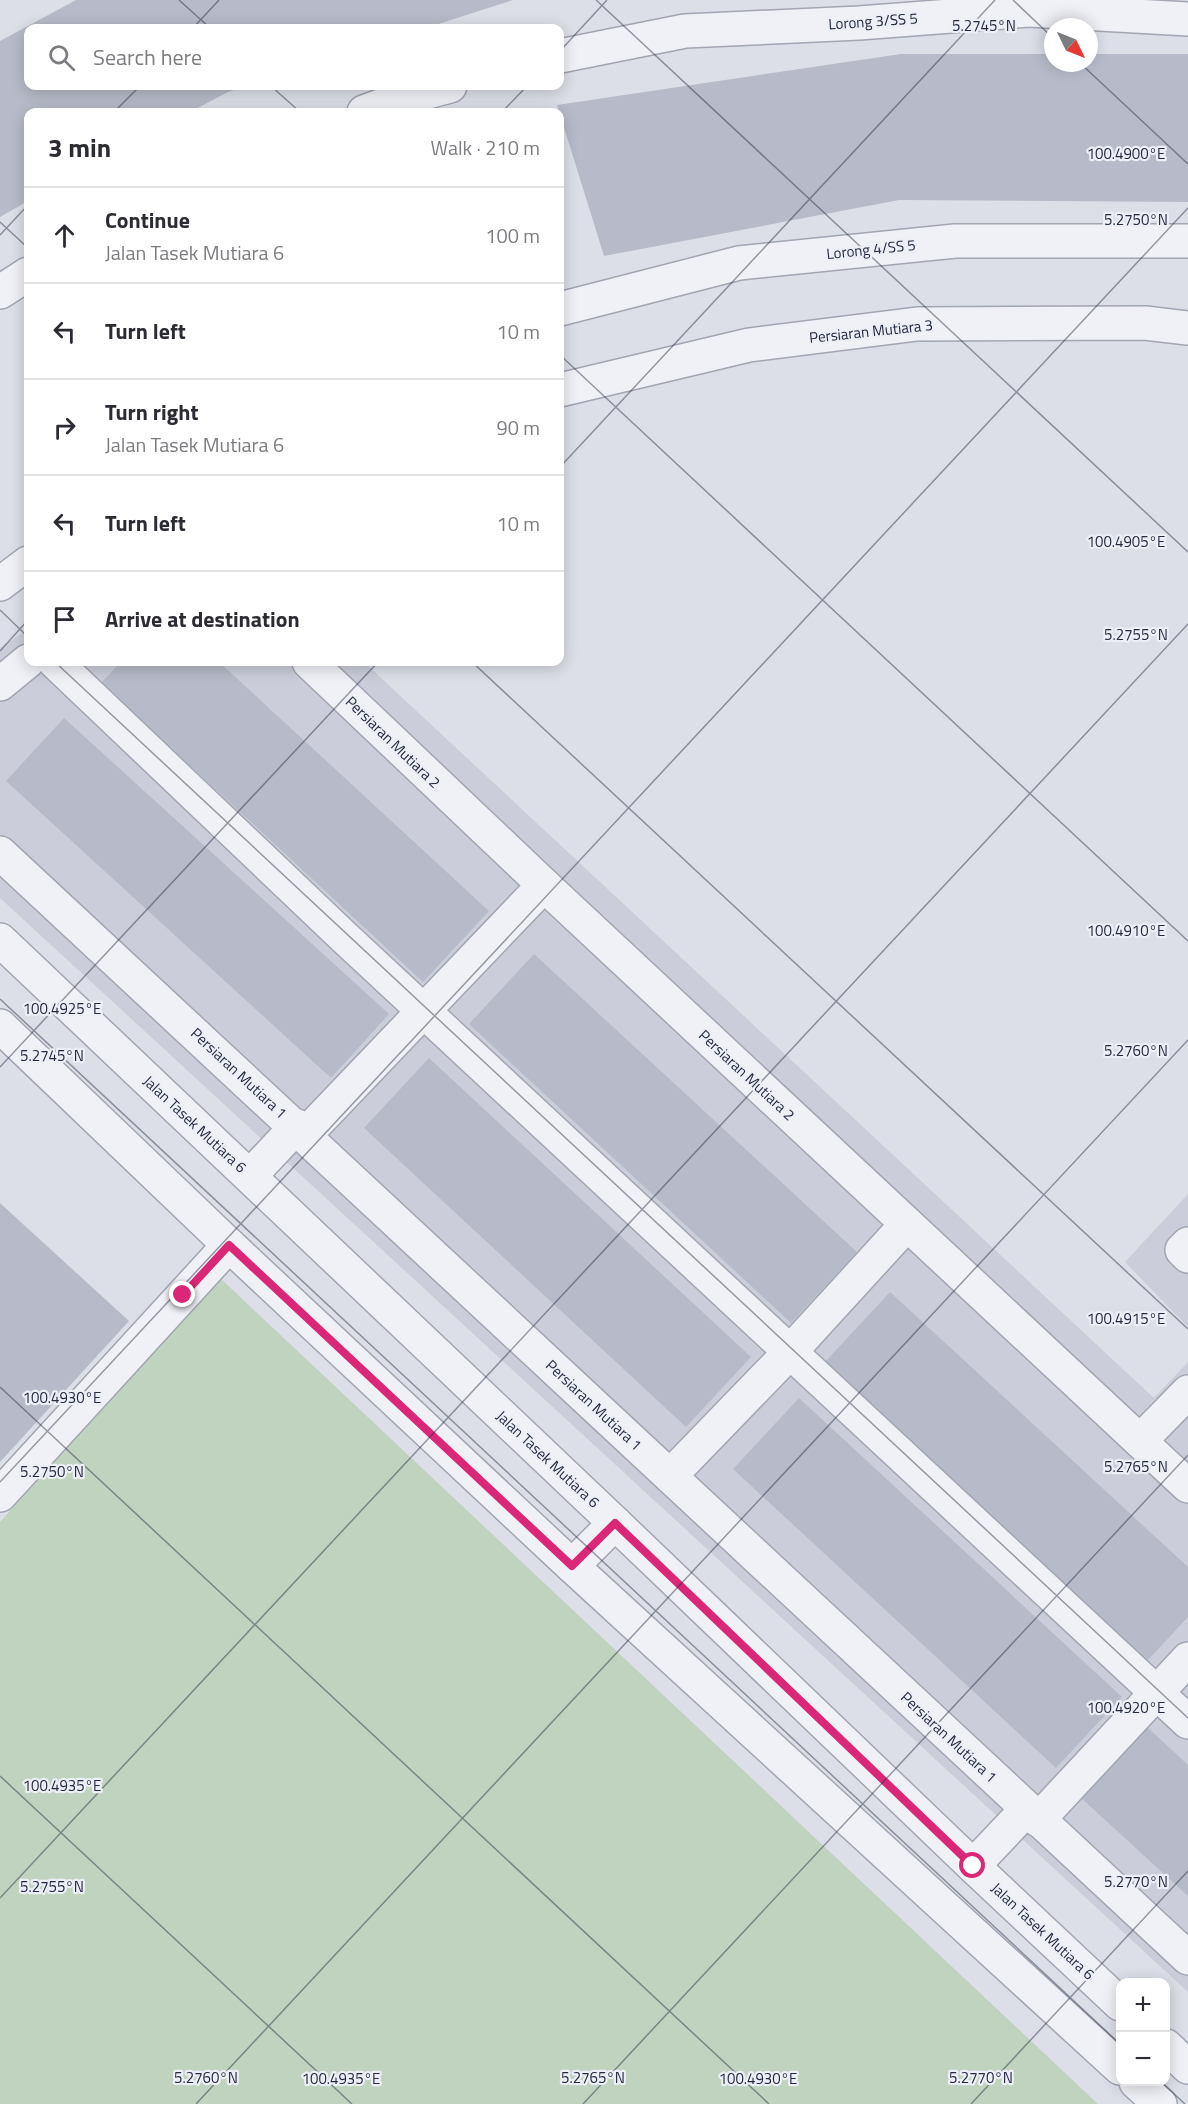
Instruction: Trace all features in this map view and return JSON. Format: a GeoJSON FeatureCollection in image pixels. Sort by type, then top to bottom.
{"type":"FeatureCollection","features":[{"type":"Feature","properties":{"kind":"street","name":"Lorong 3/SS 5"},"geometry":{"type":"LineString","coordinates":[[564,55],[685,31],[859,23],[1029,10],[1188,19]]}},
{"type":"Feature","properties":{"kind":"street"},"geometry":{"type":"LineString","coordinates":[[375,108],[435,90]]}},
{"type":"Feature","properties":{"kind":"street","name":"Lorong 4/SS 5"},"geometry":{"type":"LineString","coordinates":[[564,308],[739,263],[955,241],[1188,241]]}},
{"type":"Feature","properties":{"kind":"street"},"geometry":{"type":"LineString","coordinates":[[0,292],[24,277]]}},
{"type":"Feature","properties":{"kind":"street","name":"Persiaran Mutiara 3"},"geometry":{"type":"LineString","coordinates":[[564,389],[749,345],[917,324],[1145,323],[1188,328]]}},
{"type":"Feature","properties":{"kind":"street"},"geometry":{"type":"LineString","coordinates":[[0,584],[24,566]]}},
{"type":"Feature","properties":{"kind":"street"},"geometry":{"type":"LineString","coordinates":[[0,684],[24,664]]}},
{"type":"Feature","properties":{"kind":"street"},"geometry":{"type":"LineString","coordinates":[[59,666],[789,1353],[1188,1722]]}},
{"type":"Feature","properties":{"kind":"street","name":"Persiaran Mutiara 2"},"geometry":{"type":"LineString","coordinates":[[313,666],[544,885],[1188,1486]]}},
{"type":"Feature","properties":{"kind":"street","name":"Persiaran Mutiara 1"},"geometry":{"type":"LineString","coordinates":[[0,853],[301,1130],[1032,1815],[1188,1958]]}},
{"type":"Feature","properties":{"kind":"street"},"geometry":{"type":"LineString","coordinates":[[250,1176],[424,1011],[544,885]]}},
{"type":"Feature","properties":{"kind":"street","name":"Jalan Tasek Mutiara 6"},"geometry":{"type":"LineString","coordinates":[[0,940],[1116,2000]]}},
{"type":"Feature","properties":{"kind":"street"},"geometry":{"type":"LineString","coordinates":[[0,1026],[229,1245],[572,1566],[1116,2064]]}},
{"type":"Feature","properties":{"kind":"street"},"geometry":{"type":"LineString","coordinates":[[670,1476],[789,1353],[907,1224]]}},
{"type":"Feature","properties":{"kind":"street"},"geometry":{"type":"LineString","coordinates":[[1188,1244],[1182,1250],[1188,1256]]}},
{"type":"Feature","properties":{"kind":"street"},"geometry":{"type":"LineString","coordinates":[[0,1495],[229,1245]]}},
{"type":"Feature","properties":{"kind":"street"},"geometry":{"type":"LineString","coordinates":[[1140,1442],[1188,1392]]}},
{"type":"Feature","properties":{"kind":"street"},"geometry":{"type":"LineString","coordinates":[[572,1566],[615,1523]]}},
{"type":"Feature","properties":{"kind":"street"},"geometry":{"type":"LineString","coordinates":[[973,1866],[1032,1815],[1157,1693],[1188,1659]]}},
{"type":"Feature","properties":{"kind":"street"},"geometry":{"type":"LineString","coordinates":[[1170,2050],[1188,2067]]}},
{"type":"Feature","properties":{"kind":"street"},"geometry":{"type":"LineString","coordinates":[[1140,2086],[1160,2104]]}},
{"type":"Feature","properties":{"kind":"shaded area"},"geometry":{"type":"Polygon","coordinates":[[[24,632],[24,666],[368,666],[1154,1398],[1188,1362],[1188,1992],[0,898],[0,648],[24,632]]]}},
{"type":"Feature","properties":{"kind":"shaded area"},"geometry":{"type":"Polygon","coordinates":[[[1188,1194],[1188,1327],[1125,1262],[1188,1194]]]}},
{"type":"Feature","properties":{"kind":"green space"},"geometry":{"type":"Polygon","coordinates":[[[221,1279],[1098,2104],[0,2104],[0,1522],[221,1279]]]}},
{"type":"Feature","properties":{"kind":"building"},"geometry":{"type":"Polygon","coordinates":[[[76,0],[513,0],[438,24],[32,24],[76,0]]]}},
{"type":"Feature","properties":{"kind":"building"},"geometry":{"type":"Polygon","coordinates":[[[24,28],[24,90],[234,90],[198,108],[24,108],[24,203],[0,217],[0,41],[24,28]]]}},
{"type":"Feature","properties":{"kind":"building"},"geometry":{"type":"Polygon","coordinates":[[[901,54],[1044,54],[1044,72],[1098,72],[1098,54],[1188,54],[1188,202],[899,200],[604,256],[564,127],[564,108],[558,108],[557,105],[901,54]]]}},
{"type":"Feature","properties":{"kind":"building"},"geometry":{"type":"Polygon","coordinates":[[[117,666],[223,666],[489,911],[423,982],[101,683],[117,666]]]}},
{"type":"Feature","properties":{"kind":"building"},"geometry":{"type":"Polygon","coordinates":[[[64,718],[389,1014],[331,1078],[6,781],[64,718]]]}},
{"type":"Feature","properties":{"kind":"building"},"geometry":{"type":"Polygon","coordinates":[[[534,954],[857,1252],[791,1323],[469,1024],[534,954]]]}},
{"type":"Feature","properties":{"kind":"building"},"geometry":{"type":"Polygon","coordinates":[[[429,1058],[751,1357],[686,1427],[364,1128],[429,1058]]]}},
{"type":"Feature","properties":{"kind":"building"},"geometry":{"type":"Polygon","coordinates":[[[0,1203],[129,1321],[0,1462],[0,1203]]]}},
{"type":"Feature","properties":{"kind":"building"},"geometry":{"type":"Polygon","coordinates":[[[890,1292],[1188,1567],[1188,1617],[1147,1661],[825,1362],[890,1292]]]}},
{"type":"Feature","properties":{"kind":"building"},"geometry":{"type":"Polygon","coordinates":[[[799,1398],[1122,1697],[1056,1768],[733,1469],[799,1398]]]}},
{"type":"Feature","properties":{"kind":"building"},"geometry":{"type":"Polygon","coordinates":[[[1145,1725],[1188,1765],[1188,1896],[1079,1796],[1145,1725]]]}},
{"type":"Feature","properties":{"kind":"route"},"geometry":{"type":"LineString","coordinates":[[183,1295],[229,1245],[572,1566],[615,1523],[973,1866]]}}]}
